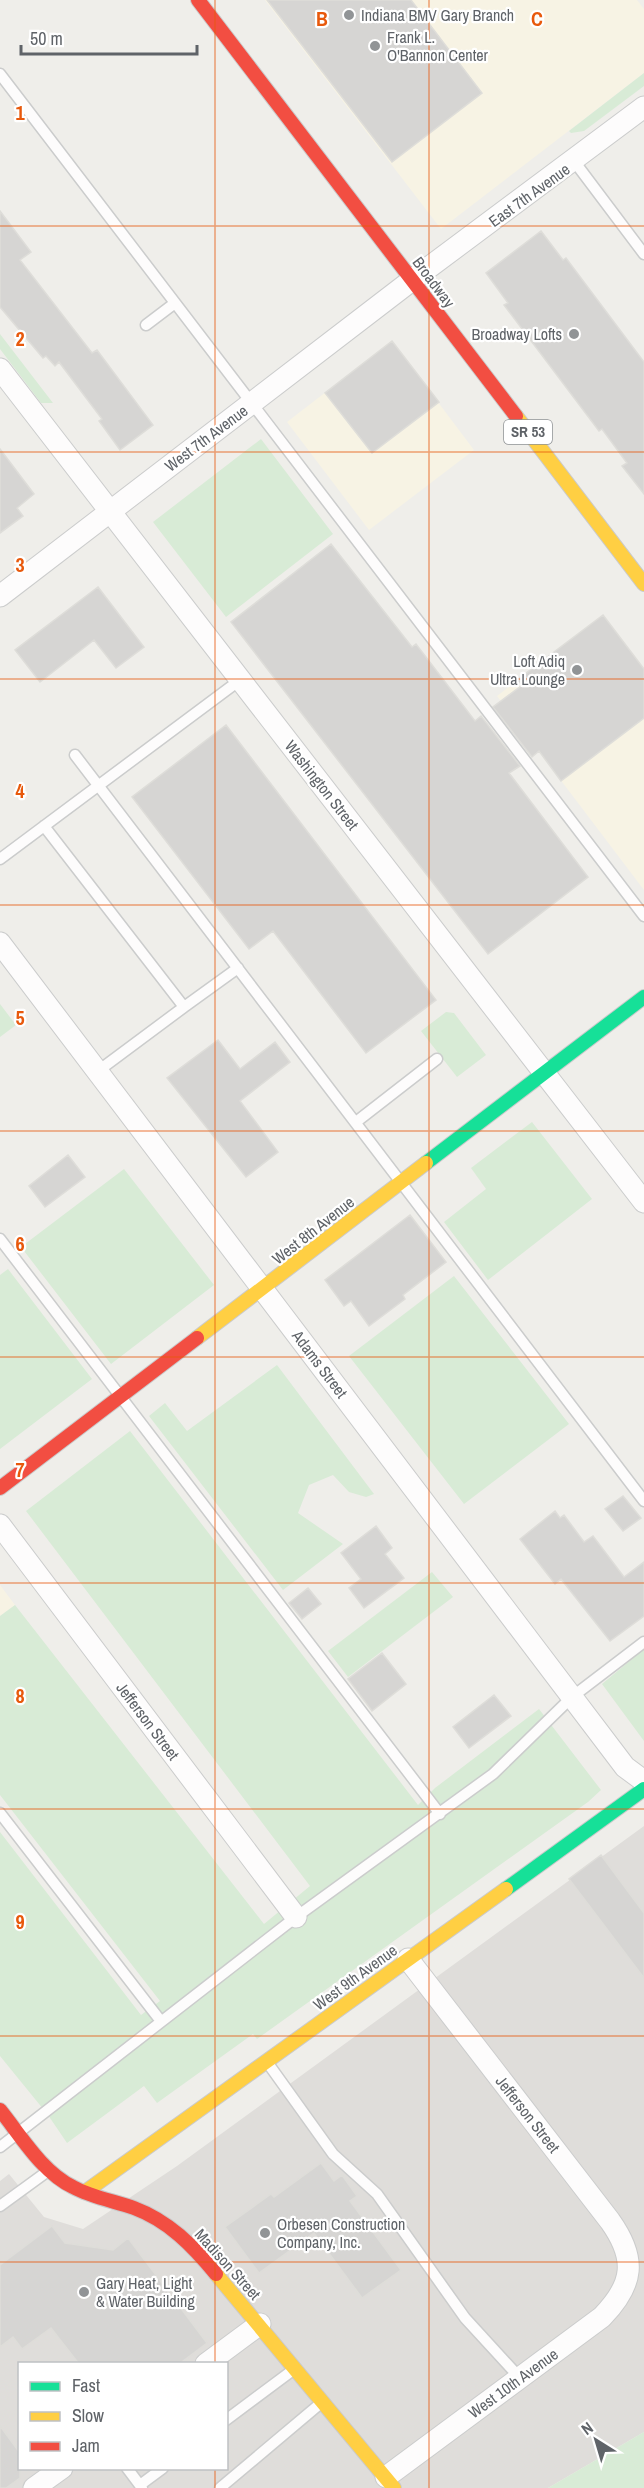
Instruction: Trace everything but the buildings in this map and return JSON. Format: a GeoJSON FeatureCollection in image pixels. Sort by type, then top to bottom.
{"type":"FeatureCollection","features":[{"type":"Feature","properties":{"kind":"street","name":"Broadway"},"geometry":{"type":"LineString","coordinates":[[198,0],[644,584]]}},
{"type":"Feature","properties":{"kind":"street","name":"East 7th Avenue"},"geometry":{"type":"LineString","coordinates":[[412,280],[574,162],[644,107]]}},
{"type":"Feature","properties":{"kind":"street","name":"West 7th Avenue"},"geometry":{"type":"LineString","coordinates":[[0,596],[412,280]]}},
{"type":"Feature","properties":{"kind":"street","name":"Washington Street"},"geometry":{"type":"LineString","coordinates":[[0,369],[644,1202]]}},
{"type":"Feature","properties":{"kind":"street","name":"Adams Street"},"geometry":{"type":"LineString","coordinates":[[0,943],[625,1767],[644,1781]]}},
{"type":"Feature","properties":{"kind":"street","name":"West 8th Avenue"},"geometry":{"type":"LineString","coordinates":[[0,1488],[644,997]]}},
{"type":"Feature","properties":{"kind":"street","name":"Jefferson Street"},"geometry":{"type":"LineString","coordinates":[[0,1525],[296,1917]]}},
{"type":"Feature","properties":{"kind":"street","name":"West 9th Avenue"},"geometry":{"type":"LineString","coordinates":[[85,2192],[644,1789]]}},
{"type":"Feature","properties":{"kind":"street","name":"Jefferson Street"},"geometry":{"type":"LineString","coordinates":[[408,1959],[619,2233],[630,2261],[628,2277]]}},
{"type":"Feature","properties":{"kind":"street","name":"Madison Street"},"geometry":{"type":"LineString","coordinates":[[0,2110],[49,2170],[85,2192],[137,2209],[167,2224],[198,2252],[390,2482]]}},
{"type":"Feature","properties":{"kind":"street","name":"West 10th Avenue"},"geometry":{"type":"LineString","coordinates":[[390,2482],[520,2378],[602,2317],[622,2293],[628,2277]]}},
{"type":"Feature","properties":{"kind":"street"},"geometry":{"type":"LineString","coordinates":[[209,2362],[260,2324]]}},
{"type":"Feature","properties":{"kind":"street"},"geometry":{"type":"LineString","coordinates":[[34,2488],[61,2470]]}},
{"type":"Feature","properties":{"kind":"lane"},"geometry":{"type":"LineString","coordinates":[[0,74],[644,916]]}},
{"type":"Feature","properties":{"kind":"lane"},"geometry":{"type":"LineString","coordinates":[[574,162],[644,254]]}},
{"type":"Feature","properties":{"kind":"lane"},"geometry":{"type":"LineString","coordinates":[[146,325],[175,303]]}},
{"type":"Feature","properties":{"kind":"lane"},"geometry":{"type":"LineString","coordinates":[[0,859],[240,680]]}},
{"type":"Feature","properties":{"kind":"lane"},"geometry":{"type":"LineString","coordinates":[[75,755],[644,1501]]}},
{"type":"Feature","properties":{"kind":"lane"},"geometry":{"type":"LineString","coordinates":[[44,826],[184,1007]]}},
{"type":"Feature","properties":{"kind":"lane"},"geometry":{"type":"LineString","coordinates":[[98,1071],[238,968]]}},
{"type":"Feature","properties":{"kind":"lane"},"geometry":{"type":"LineString","coordinates":[[356,1122],[437,1059]]}},
{"type":"Feature","properties":{"kind":"lane"},"geometry":{"type":"LineString","coordinates":[[0,1239],[440,1814]]}},
{"type":"Feature","properties":{"kind":"lane"},"geometry":{"type":"LineString","coordinates":[[0,2146],[296,1917],[493,1774],[572,1698],[644,1642]]}},
{"type":"Feature","properties":{"kind":"lane"},"geometry":{"type":"LineString","coordinates":[[0,1813],[160,2020]]}},
{"type":"Feature","properties":{"kind":"lane"},"geometry":{"type":"LineString","coordinates":[[266,2062],[333,2154],[377,2194],[465,2318],[485,2343],[520,2378]]}},
{"type":"Feature","properties":{"kind":"lane"},"geometry":{"type":"LineString","coordinates":[[0,2206],[49,2170]]}},
{"type":"Feature","properties":{"kind":"lane"},"geometry":{"type":"LineString","coordinates":[[228,2419],[296,2368]]}},
{"type":"Feature","properties":{"kind":"lane"},"geometry":{"type":"LineString","coordinates":[[220,2488],[324,2401]]}},
{"type":"Feature","properties":{"kind":"lane"},"geometry":{"type":"LineString","coordinates":[[129,2470],[141,2487],[162,2470]]}},
{"type":"Feature","properties":{"kind":"shaded area"},"geometry":{"type":"Polygon","coordinates":[[[265,0],[637,0],[644,9],[644,73],[441,229],[265,0]]]}},
{"type":"Feature","properties":{"kind":"shaded area"},"geometry":{"type":"Polygon","coordinates":[[[392,341],[474,450],[369,530],[287,422],[392,341]]]}},
{"type":"Feature","properties":{"kind":"shaded area"},"geometry":{"type":"Polygon","coordinates":[[[603,615],[644,669],[644,890],[497,696],[603,615]]]}},
{"type":"Feature","properties":{"kind":"shaded area"},"geometry":{"type":"Polygon","coordinates":[[[0,1585],[15,1605],[0,1616],[0,1585]]]}},
{"type":"Feature","properties":{"kind":"shaded area"},"geometry":{"type":"Polygon","coordinates":[[[644,1826],[644,2432],[548,2488],[0,2488],[0,2181],[9,2174],[44,2217],[83,2229],[177,2166],[644,1826]]]}},
{"type":"Feature","properties":{"kind":"green space"},"geometry":{"type":"Polygon","coordinates":[[[644,73],[644,86],[584,131],[571,133],[569,131],[644,73]]]}},
{"type":"Feature","properties":{"kind":"green space"},"geometry":{"type":"Polygon","coordinates":[[[0,334],[53,403],[41,403],[0,349],[0,334]]]}},
{"type":"Feature","properties":{"kind":"green space"},"geometry":{"type":"Polygon","coordinates":[[[261,439],[333,534],[226,617],[153,522],[261,439]]]}},
{"type":"Feature","properties":{"kind":"green space"},"geometry":{"type":"Polygon","coordinates":[[[0,1004],[16,1025],[0,1037],[0,1004]]]}},
{"type":"Feature","properties":{"kind":"green space"},"geometry":{"type":"Polygon","coordinates":[[[446,1012],[454,1013],[486,1055],[457,1077],[421,1031],[446,1012]]]}},
{"type":"Feature","properties":{"kind":"green space"},"geometry":{"type":"Polygon","coordinates":[[[532,1122],[592,1199],[488,1280],[444,1222],[486,1189],[471,1168],[532,1122]]]}},
{"type":"Feature","properties":{"kind":"green space"},"geometry":{"type":"Polygon","coordinates":[[[124,1169],[214,1285],[111,1364],[21,1247],[124,1169]]]}},
{"type":"Feature","properties":{"kind":"green space"},"geometry":{"type":"Polygon","coordinates":[[[8,1269],[92,1379],[0,1449],[0,1275],[8,1269]]]}},
{"type":"Feature","properties":{"kind":"green space"},"geometry":{"type":"Polygon","coordinates":[[[454,1276],[569,1424],[464,1504],[349,1356],[454,1276]]]}},
{"type":"Feature","properties":{"kind":"green space"},"geometry":{"type":"Polygon","coordinates":[[[277,1365],[374,1494],[366,1497],[349,1492],[333,1475],[309,1485],[298,1513],[343,1544],[283,1590],[149,1416],[165,1403],[187,1431],[277,1365]]]}},
{"type":"Feature","properties":{"kind":"green space"},"geometry":{"type":"Polygon","coordinates":[[[130,1431],[418,1805],[435,1788],[539,1709],[601,1790],[588,1802],[257,2039],[253,2034],[157,2103],[144,2086],[67,2143],[48,2115],[0,2056],[0,1832],[141,2015],[160,2001],[0,1795],[0,1616],[15,1605],[264,1924],[310,1886],[26,1511],[130,1431]]]}},
{"type":"Feature","properties":{"kind":"green space"},"geometry":{"type":"Polygon","coordinates":[[[432,1572],[453,1597],[348,1677],[328,1651],[432,1572]]]}},
{"type":"Feature","properties":{"kind":"green space"},"geometry":{"type":"Polygon","coordinates":[[[644,1649],[644,1741],[602,1684],[644,1649]]]}},
{"type":"Feature","properties":{"kind":"green space"},"geometry":{"type":"Polygon","coordinates":[[[644,2432],[644,2488],[548,2488],[644,2432]]]}},
{"type":"Feature","properties":{"kind":"traffic: fast"},"geometry":{"type":"LineString","coordinates":[[426,1163],[644,997]]}},
{"type":"Feature","properties":{"kind":"traffic: fast"},"geometry":{"type":"LineString","coordinates":[[506,1889],[644,1789]]}},
{"type":"Feature","properties":{"kind":"traffic: slow"},"geometry":{"type":"LineString","coordinates":[[516,416],[644,584]]}},
{"type":"Feature","properties":{"kind":"traffic: slow"},"geometry":{"type":"LineString","coordinates":[[197,1338],[426,1163]]}},
{"type":"Feature","properties":{"kind":"traffic: slow"},"geometry":{"type":"LineString","coordinates":[[85,2192],[506,1889]]}},
{"type":"Feature","properties":{"kind":"traffic: slow"},"geometry":{"type":"LineString","coordinates":[[216,2274],[394,2488]]}},
{"type":"Feature","properties":{"kind":"traffic: jam"},"geometry":{"type":"LineString","coordinates":[[198,0],[516,416]]}},
{"type":"Feature","properties":{"kind":"traffic: jam"},"geometry":{"type":"LineString","coordinates":[[0,1488],[197,1338]]}},
{"type":"Feature","properties":{"kind":"traffic: jam"},"geometry":{"type":"LineString","coordinates":[[0,2110],[33,2153],[51,2172],[87,2194],[147,2213],[169,2227],[189,2244],[216,2274]]}},
{"type":"Feature","properties":{"kind":"place","name":"Indiana BMV Gary Branch"},"geometry":{"type":"Point","coordinates":[349,15]}},
{"type":"Feature","properties":{"kind":"place","name":"Frank L. O'Bannon Center"},"geometry":{"type":"Point","coordinates":[375,46]}},
{"type":"Feature","properties":{"kind":"place","name":"Broadway Lofts"},"geometry":{"type":"Point","coordinates":[574,334]}},
{"type":"Feature","properties":{"kind":"place","name":"Loft Adiq Ultra Lounge"},"geometry":{"type":"Point","coordinates":[577,670]}},
{"type":"Feature","properties":{"kind":"place","name":"Orbesen Construction Company, Inc."},"geometry":{"type":"Point","coordinates":[265,2233]}},
{"type":"Feature","properties":{"kind":"place","name":"Gary Heat, Light & Water Building"},"geometry":{"type":"Point","coordinates":[84,2292]}}]}
